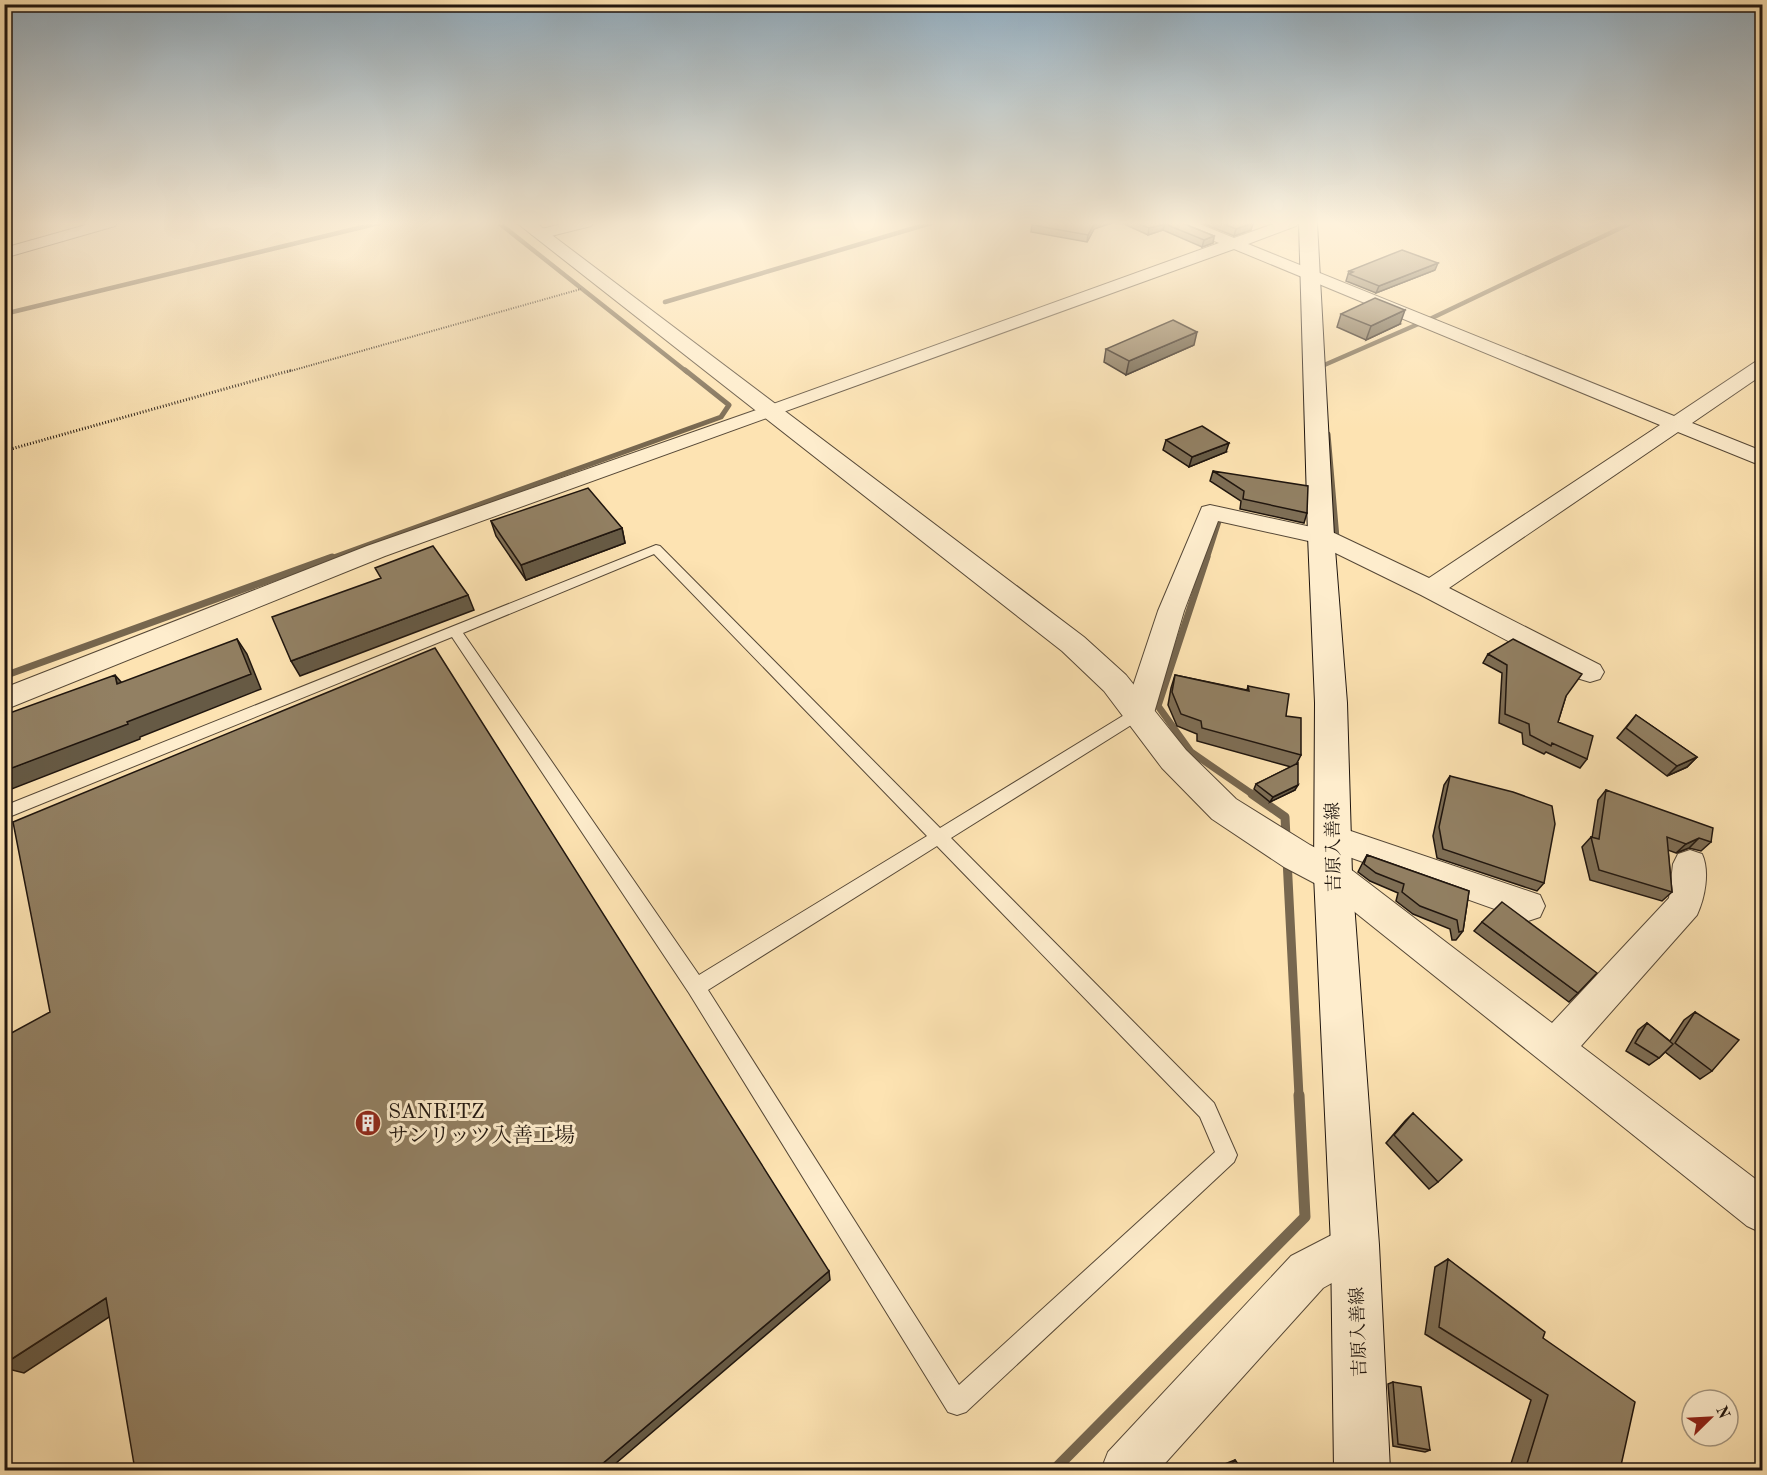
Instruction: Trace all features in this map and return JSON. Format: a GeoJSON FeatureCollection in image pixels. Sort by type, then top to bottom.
{"type":"FeatureCollection","features":[{"type":"Feature","properties":{"kind":"main road"},"geometry":{"type":"LineString","coordinates":[[616,292],[769,412],[1073,644],[1116,683],[1174,759],[1224,809],[1297,856],[1333,875]]}},
{"type":"Feature","properties":{"kind":"main road","name":"吉原入善線"},"geometry":{"type":"LineString","coordinates":[[1313,292],[1321,536],[1331,703],[1333,875],[1355,1245],[1362,1470]]}},
{"type":"Feature","properties":{"kind":"street"},"geometry":{"type":"LineString","coordinates":[[4,700],[376,551],[769,412],[1097,292]]}},
{"type":"Feature","properties":{"kind":"street"},"geometry":{"type":"LineString","coordinates":[[1353,292],[1762,459]]}},
{"type":"Feature","properties":{"kind":"street"},"geometry":{"type":"LineString","coordinates":[[1430,589],[1762,366]]}},
{"type":"Feature","properties":{"kind":"street"},"geometry":{"type":"LineString","coordinates":[[1139,713],[1152,663],[1175,596],[1210,512],[1321,536],[1430,589],[1590,672]]}},
{"type":"Feature","properties":{"kind":"street"},"geometry":{"type":"LineString","coordinates":[[1333,838],[1528,906]]}},
{"type":"Feature","properties":{"kind":"street"},"geometry":{"type":"LineString","coordinates":[[1555,1047],[1684,904],[1690,864]]}},
{"type":"Feature","properties":{"kind":"street"},"geometry":{"type":"LineString","coordinates":[[1333,875],[1762,1211]]}},
{"type":"Feature","properties":{"kind":"street"},"geometry":{"type":"LineString","coordinates":[[1126,1470],[1308,1272],[1355,1245]]}},
{"type":"Feature","properties":{"kind":"lane"},"geometry":{"type":"LineString","coordinates":[[4,813],[656,549],[1207,1110],[1227,1155],[957,1403],[696,987],[455,631]]}},
{"type":"Feature","properties":{"kind":"lane"},"geometry":{"type":"LineString","coordinates":[[696,987],[1139,713]]}},
{"type":"Feature","properties":{"kind":"path"},"geometry":{"type":"LineString","coordinates":[[4,451],[573,292]]}},
{"type":"Feature","properties":{"kind":"building"},"geometry":{"type":"Polygon","coordinates":[[[1375,298],[1405,310],[1371,326],[1341,314],[1375,298]]]}},
{"type":"Feature","properties":{"kind":"building"},"geometry":{"type":"Polygon","coordinates":[[[1173,320],[1197,332],[1129,361],[1106,349],[1173,320]]]}},
{"type":"Feature","properties":{"kind":"building"},"geometry":{"type":"Polygon","coordinates":[[[1202,426],[1229,443],[1192,457],[1166,440],[1202,426]]]}},
{"type":"Feature","properties":{"kind":"building"},"geometry":{"type":"Polygon","coordinates":[[[1213,471],[1308,486],[1307,513],[1243,499],[1244,491],[1213,471]]]}},
{"type":"Feature","properties":{"kind":"building"},"geometry":{"type":"Polygon","coordinates":[[[588,488],[622,528],[521,565],[491,521],[588,488]]]}},
{"type":"Feature","properties":{"kind":"building"},"geometry":{"type":"Polygon","coordinates":[[[433,546],[468,595],[291,661],[272,617],[381,578],[375,568],[433,546]]]}},
{"type":"Feature","properties":{"kind":"building"},"geometry":{"type":"Polygon","coordinates":[[[237,639],[251,674],[4,771],[4,715],[115,675],[117,684],[237,639]]]}},
{"type":"Feature","properties":{"kind":"building"},"geometry":{"type":"Polygon","coordinates":[[[1513,639],[1582,674],[1566,696],[1558,722],[1593,736],[1587,759],[1552,743],[1551,746],[1530,735],[1529,724],[1505,714],[1507,665],[1488,654],[1513,639]]]}},
{"type":"Feature","properties":{"kind":"building","name":"SANRITZ サンリッツ入善工場"},"geometry":{"type":"Polygon","coordinates":[[[435,648],[829,1271],[595,1470],[135,1470],[106,1298],[4,1364],[4,1037],[50,1012],[13,822],[435,648]]]}},
{"type":"Feature","properties":{"kind":"building"},"geometry":{"type":"Polygon","coordinates":[[[1175,675],[1249,691],[1248,686],[1289,694],[1286,716],[1301,718],[1301,755],[1202,728],[1201,721],[1181,714],[1172,692],[1175,675]]]}},
{"type":"Feature","properties":{"kind":"building"},"geometry":{"type":"Polygon","coordinates":[[[1636,715],[1697,757],[1677,766],[1626,728],[1636,715]]]}},
{"type":"Feature","properties":{"kind":"building"},"geometry":{"type":"Polygon","coordinates":[[[1298,763],[1298,785],[1273,797],[1256,784],[1298,763]]]}},
{"type":"Feature","properties":{"kind":"building"},"geometry":{"type":"Polygon","coordinates":[[[1450,776],[1513,792],[1552,806],[1555,824],[1544,883],[1443,849],[1439,827],[1450,776]]]}},
{"type":"Feature","properties":{"kind":"building"},"geometry":{"type":"Polygon","coordinates":[[[1606,790],[1713,828],[1711,842],[1699,838],[1686,844],[1667,837],[1672,892],[1599,870],[1591,837],[1599,839],[1606,790]]]}},
{"type":"Feature","properties":{"kind":"building"},"geometry":{"type":"Polygon","coordinates":[[[1367,855],[1469,891],[1463,931],[1459,932],[1457,920],[1420,906],[1402,892],[1404,884],[1376,873],[1364,864],[1367,855]]]}},
{"type":"Feature","properties":{"kind":"building"},"geometry":{"type":"Polygon","coordinates":[[[1502,902],[1597,973],[1578,993],[1482,922],[1502,902]]]}},
{"type":"Feature","properties":{"kind":"building"},"geometry":{"type":"Polygon","coordinates":[[[1695,1012],[1739,1040],[1712,1071],[1675,1043],[1695,1012]]]}},
{"type":"Feature","properties":{"kind":"building"},"geometry":{"type":"Polygon","coordinates":[[[1647,1023],[1673,1044],[1659,1058],[1635,1043],[1647,1023]]]}},
{"type":"Feature","properties":{"kind":"building"},"geometry":{"type":"Polygon","coordinates":[[[1413,1113],[1462,1160],[1438,1182],[1394,1135],[1413,1113]]]}},
{"type":"Feature","properties":{"kind":"building"},"geometry":{"type":"Polygon","coordinates":[[[1448,1259],[1545,1332],[1543,1338],[1635,1402],[1620,1470],[1525,1470],[1548,1395],[1439,1327],[1448,1259]]]}},
{"type":"Feature","properties":{"kind":"building"},"geometry":{"type":"Polygon","coordinates":[[[1393,1382],[1421,1387],[1430,1450],[1398,1444],[1393,1382]]]}},
{"type":"Feature","properties":{"kind":"building"},"geometry":{"type":"Polygon","coordinates":[[[1235,1460],[1242,1470],[1226,1470],[1235,1460]]]}},
{"type":"Feature","properties":{"kind":"waterway"},"geometry":{"type":"LineString","coordinates":[[4,314],[95,292]]}},
{"type":"Feature","properties":{"kind":"waterway"},"geometry":{"type":"LineString","coordinates":[[586,292],[687,372]]}},
{"type":"Feature","properties":{"kind":"waterway"},"geometry":{"type":"LineString","coordinates":[[665,302],[699,292]]}},
{"type":"Feature","properties":{"kind":"waterway"},"geometry":{"type":"LineString","coordinates":[[1323,371],[1322,366],[1487,292]]}},
{"type":"Feature","properties":{"kind":"waterway"},"geometry":{"type":"LineString","coordinates":[[328,559],[721,417],[729,405],[685,370]]}},
{"type":"Feature","properties":{"kind":"waterway"},"geometry":{"type":"LineString","coordinates":[[1328,434],[1337,538],[1330,536]]}},
{"type":"Feature","properties":{"kind":"waterway"},"geometry":{"type":"LineString","coordinates":[[1207,559],[1222,512]]}},
{"type":"Feature","properties":{"kind":"waterway"},"geometry":{"type":"LineString","coordinates":[[4,676],[332,557]]}},
{"type":"Feature","properties":{"kind":"waterway"},"geometry":{"type":"LineString","coordinates":[[1207,557],[1158,706],[1191,752],[1255,796]]}},
{"type":"Feature","properties":{"kind":"waterway"},"geometry":{"type":"LineString","coordinates":[[1252,794],[1285,817],[1286,838]]}},
{"type":"Feature","properties":{"kind":"waterway"},"geometry":{"type":"LineString","coordinates":[[1287,859],[1299,1096]]}},
{"type":"Feature","properties":{"kind":"waterway"},"geometry":{"type":"LineString","coordinates":[[1054,1470],[1305,1217],[1299,1095]]}},
{"type":"Feature","properties":{"kind":"place","name":"SANRITZ サンリッツ入善工場"},"geometry":{"type":"Point","coordinates":[368,1123]}}]}
